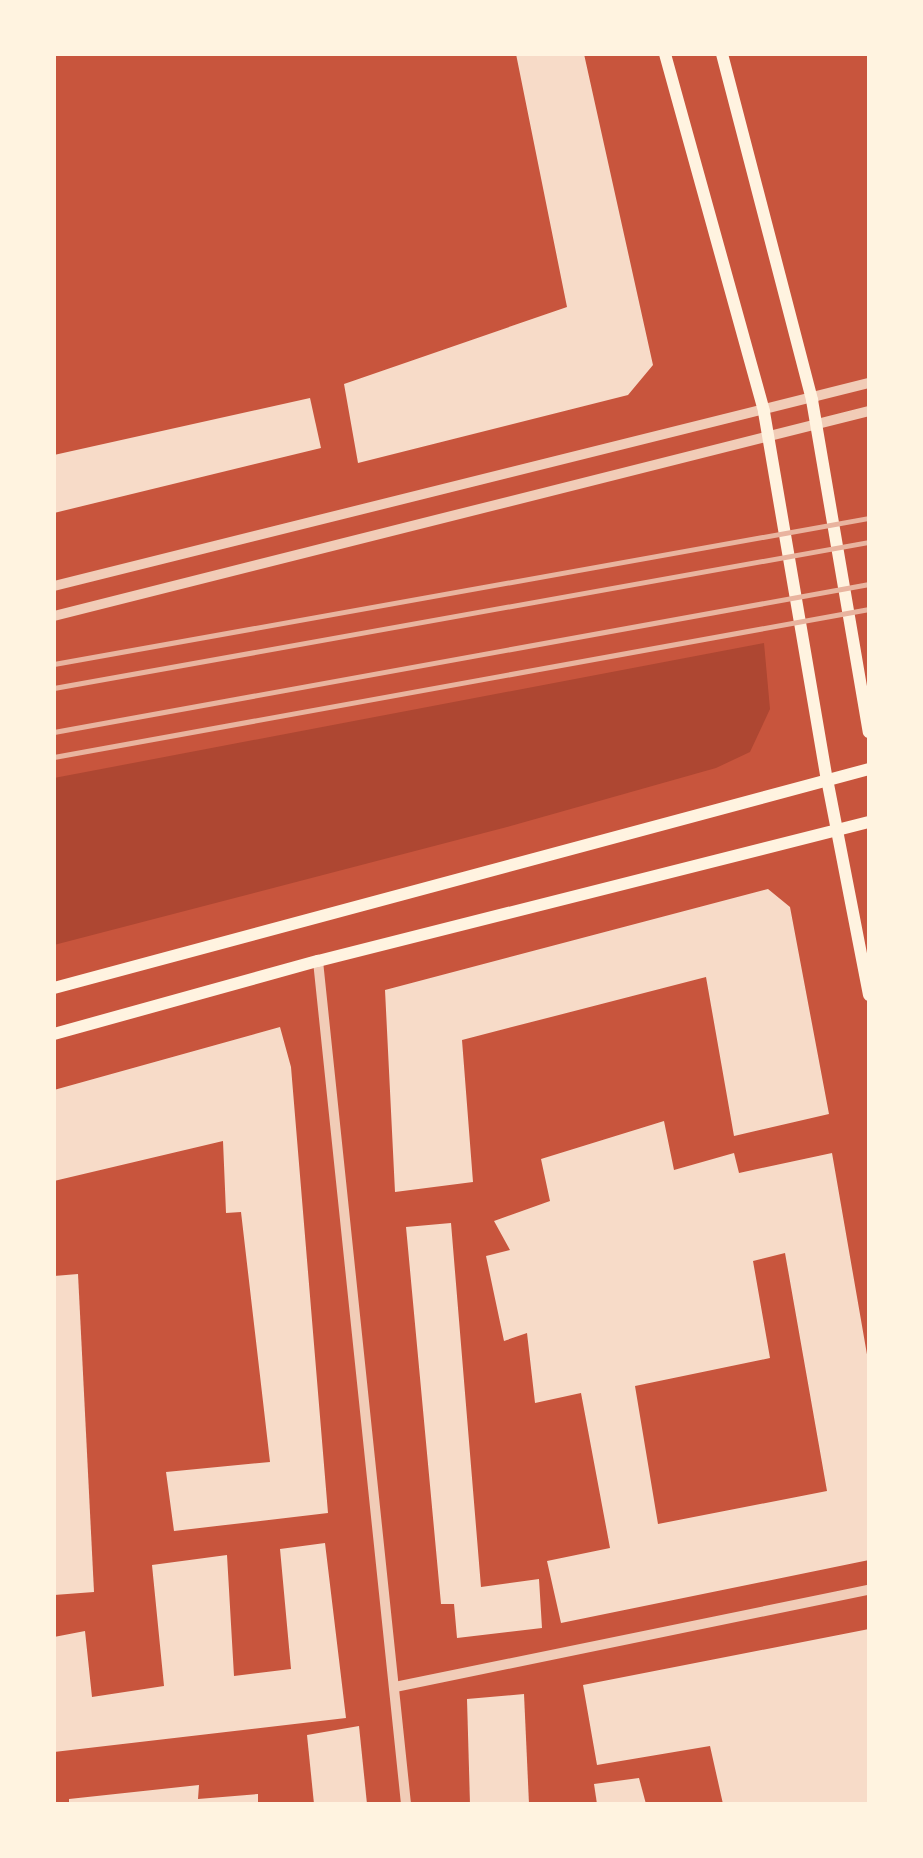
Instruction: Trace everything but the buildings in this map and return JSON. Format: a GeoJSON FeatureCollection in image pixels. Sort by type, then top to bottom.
{"type":"FeatureCollection","features":[{"type":"Feature","properties":{"kind":"main road"},"geometry":{"type":"LineString","coordinates":[[665,54],[764,412],[827,779],[840,829],[869,994]]}},
{"type":"Feature","properties":{"kind":"main road"},"geometry":{"type":"LineString","coordinates":[[722,54],[812,400],[869,732]]}},
{"type":"Feature","properties":{"kind":"main road"},"geometry":{"type":"LineString","coordinates":[[54,988],[827,779],[869,770]]}},
{"type":"Feature","properties":{"kind":"main road"},"geometry":{"type":"LineString","coordinates":[[54,1034],[318,961],[869,822]]}},
{"type":"Feature","properties":{"kind":"street"},"geometry":{"type":"LineString","coordinates":[[54,586],[764,412],[869,383]]}},
{"type":"Feature","properties":{"kind":"street"},"geometry":{"type":"LineString","coordinates":[[54,616],[769,439],[869,411]]}},
{"type":"Feature","properties":{"kind":"street"},"geometry":{"type":"LineString","coordinates":[[318,961],[406,1804]]}},
{"type":"Feature","properties":{"kind":"street"},"geometry":{"type":"LineString","coordinates":[[395,1687],[869,1590]]}},
{"type":"Feature","properties":{"kind":"shaded area"},"geometry":{"type":"Polygon","coordinates":[[[764,643],[770,709],[750,752],[716,768],[507,827],[54,945],[54,778],[764,643]]]}},
{"type":"Feature","properties":{"kind":"railway"},"geometry":{"type":"LineString","coordinates":[[54,664],[869,518]]}},
{"type":"Feature","properties":{"kind":"railway"},"geometry":{"type":"LineString","coordinates":[[54,688],[869,542]]}},
{"type":"Feature","properties":{"kind":"railway"},"geometry":{"type":"LineString","coordinates":[[54,732],[869,584]]}},
{"type":"Feature","properties":{"kind":"railway"},"geometry":{"type":"LineString","coordinates":[[54,757],[869,609]]}}]}
